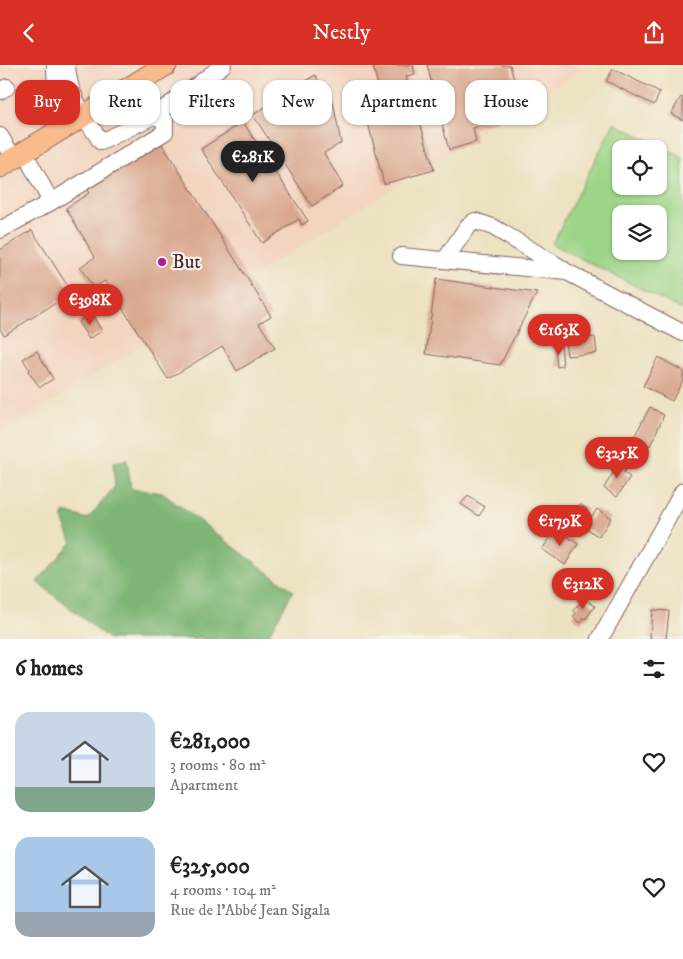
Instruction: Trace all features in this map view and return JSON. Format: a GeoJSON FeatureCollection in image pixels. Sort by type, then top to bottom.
{"type":"FeatureCollection","features":[{"type":"Feature","properties":{"kind":"main road"},"geometry":{"type":"LineString","coordinates":[[9,161],[166,65]]}},
{"type":"Feature","properties":{"kind":"street"},"geometry":{"type":"LineString","coordinates":[[55,65],[57,132]]}},
{"type":"Feature","properties":{"kind":"street"},"geometry":{"type":"LineString","coordinates":[[67,65],[69,87],[90,125]]}},
{"type":"Feature","properties":{"kind":"street"},"geometry":{"type":"LineString","coordinates":[[160,111],[223,65]]}},
{"type":"Feature","properties":{"kind":"street"},"geometry":{"type":"LineString","coordinates":[[0,230],[51,202],[165,132],[165,120],[160,118]]}},
{"type":"Feature","properties":{"kind":"street"},"geometry":{"type":"LineString","coordinates":[[90,125],[101,142],[135,125]]}},
{"type":"Feature","properties":{"kind":"street"},"geometry":{"type":"LineString","coordinates":[[0,136],[9,161],[51,202]]}},
{"type":"Feature","properties":{"kind":"street"},"geometry":{"type":"LineString","coordinates":[[445,260],[467,227],[474,221],[493,227],[568,271],[683,333]]}},
{"type":"Feature","properties":{"kind":"street"},"geometry":{"type":"LineString","coordinates":[[401,256],[568,271]]}},
{"type":"Feature","properties":{"kind":"street"},"geometry":{"type":"LineString","coordinates":[[600,639],[683,491]]}},
{"type":"Feature","properties":{"kind":"shaded area"},"geometry":{"type":"Polygon","coordinates":[[[0,65],[589,65],[547,91],[547,80],[465,80],[465,125],[493,125],[0,434],[0,65]]]}},
{"type":"Feature","properties":{"kind":"green space"},"geometry":{"type":"Polygon","coordinates":[[[614,123],[648,140],[612,140],[612,195],[667,195],[667,150],[683,158],[683,310],[552,244],[614,123]]]}},
{"type":"Feature","properties":{"kind":"green space"},"geometry":{"type":"Polygon","coordinates":[[[127,460],[131,489],[162,493],[293,591],[266,639],[109,639],[37,582],[72,542],[62,519],[65,512],[88,519],[115,486],[113,463],[127,460]]]}},
{"type":"Feature","properties":{"kind":"building"},"geometry":{"type":"Polygon","coordinates":[[[413,65],[415,74],[406,76],[407,80],[376,80],[373,66],[413,65]]]}},
{"type":"Feature","properties":{"kind":"building"},"geometry":{"type":"Polygon","coordinates":[[[427,65],[510,65],[514,80],[465,80],[465,125],[484,125],[473,128],[476,142],[449,150],[443,125],[455,125],[455,80],[431,80],[427,65]]]}},
{"type":"Feature","properties":{"kind":"building"},"geometry":{"type":"Polygon","coordinates":[[[613,69],[660,92],[654,105],[606,81],[613,69]]]}},
{"type":"Feature","properties":{"kind":"building"},"geometry":{"type":"Polygon","coordinates":[[[315,75],[318,80],[307,80],[315,75]]]}},
{"type":"Feature","properties":{"kind":"building"},"geometry":{"type":"Polygon","coordinates":[[[681,97],[683,98],[683,120],[671,114],[681,97]]]}},
{"type":"Feature","properties":{"kind":"building"},"geometry":{"type":"Polygon","coordinates":[[[332,100],[341,143],[324,153],[343,186],[312,206],[253,115],[263,109],[263,125],[332,125],[332,100]]]}},
{"type":"Feature","properties":{"kind":"building"},"geometry":{"type":"Polygon","coordinates":[[[238,125],[245,125],[308,221],[302,225],[299,219],[262,243],[201,149],[238,125]]]}},
{"type":"Feature","properties":{"kind":"building"},"geometry":{"type":"Polygon","coordinates":[[[369,125],[421,125],[434,170],[384,184],[369,125]]]}},
{"type":"Feature","properties":{"kind":"building","name":"But"},"geometry":{"type":"Polygon","coordinates":[[[162,144],[271,316],[259,323],[275,348],[237,371],[222,346],[168,379],[105,281],[93,288],[80,267],[95,257],[66,208],[89,193],[87,190],[162,144]]]}},
{"type":"Feature","properties":{"kind":"building"},"geometry":{"type":"Polygon","coordinates":[[[32,230],[72,293],[4,335],[0,329],[0,250],[32,230]]]}},
{"type":"Feature","properties":{"kind":"building"},"geometry":{"type":"Polygon","coordinates":[[[436,279],[537,293],[500,365],[426,354],[436,279]]]}},
{"type":"Feature","properties":{"kind":"building"},"geometry":{"type":"Polygon","coordinates":[[[91,313],[102,331],[89,339],[78,322],[91,313]]]}},
{"type":"Feature","properties":{"kind":"building"},"geometry":{"type":"Polygon","coordinates":[[[595,337],[597,353],[567,356],[565,340],[595,337]]]}},
{"type":"Feature","properties":{"kind":"building"},"geometry":{"type":"Polygon","coordinates":[[[555,346],[561,346],[563,366],[557,367],[555,346]]]}},
{"type":"Feature","properties":{"kind":"building"},"geometry":{"type":"Polygon","coordinates":[[[37,351],[53,379],[40,387],[28,372],[29,369],[23,359],[37,351]]]}},
{"type":"Feature","properties":{"kind":"building"},"geometry":{"type":"Polygon","coordinates":[[[658,357],[683,371],[683,380],[672,401],[643,386],[658,357]]]}},
{"type":"Feature","properties":{"kind":"building"},"geometry":{"type":"Polygon","coordinates":[[[650,407],[664,415],[650,446],[634,437],[650,407]]]}},
{"type":"Feature","properties":{"kind":"building"},"geometry":{"type":"Polygon","coordinates":[[[614,459],[628,467],[624,473],[630,477],[617,497],[604,488],[616,468],[610,464],[614,459]]]}},
{"type":"Feature","properties":{"kind":"building"},"geometry":{"type":"Polygon","coordinates":[[[468,496],[485,507],[479,516],[461,504],[468,496]]]}},
{"type":"Feature","properties":{"kind":"building"},"geometry":{"type":"Polygon","coordinates":[[[580,504],[587,509],[582,516],[575,512],[580,504]]]}},
{"type":"Feature","properties":{"kind":"building"},"geometry":{"type":"Polygon","coordinates":[[[597,509],[611,518],[599,537],[585,527],[597,509]]]}},
{"type":"Feature","properties":{"kind":"building"},"geometry":{"type":"Polygon","coordinates":[[[557,529],[578,544],[565,565],[542,549],[557,529]]]}},
{"type":"Feature","properties":{"kind":"building"},"geometry":{"type":"Polygon","coordinates":[[[583,598],[595,606],[581,623],[573,617],[576,613],[574,611],[583,598]]]}},
{"type":"Feature","properties":{"kind":"building"},"geometry":{"type":"Polygon","coordinates":[[[652,610],[669,611],[666,639],[650,639],[652,610]]]}},
{"type":"Feature","properties":{"kind":"place","name":"But"},"geometry":{"type":"Point","coordinates":[162,262]}}]}
